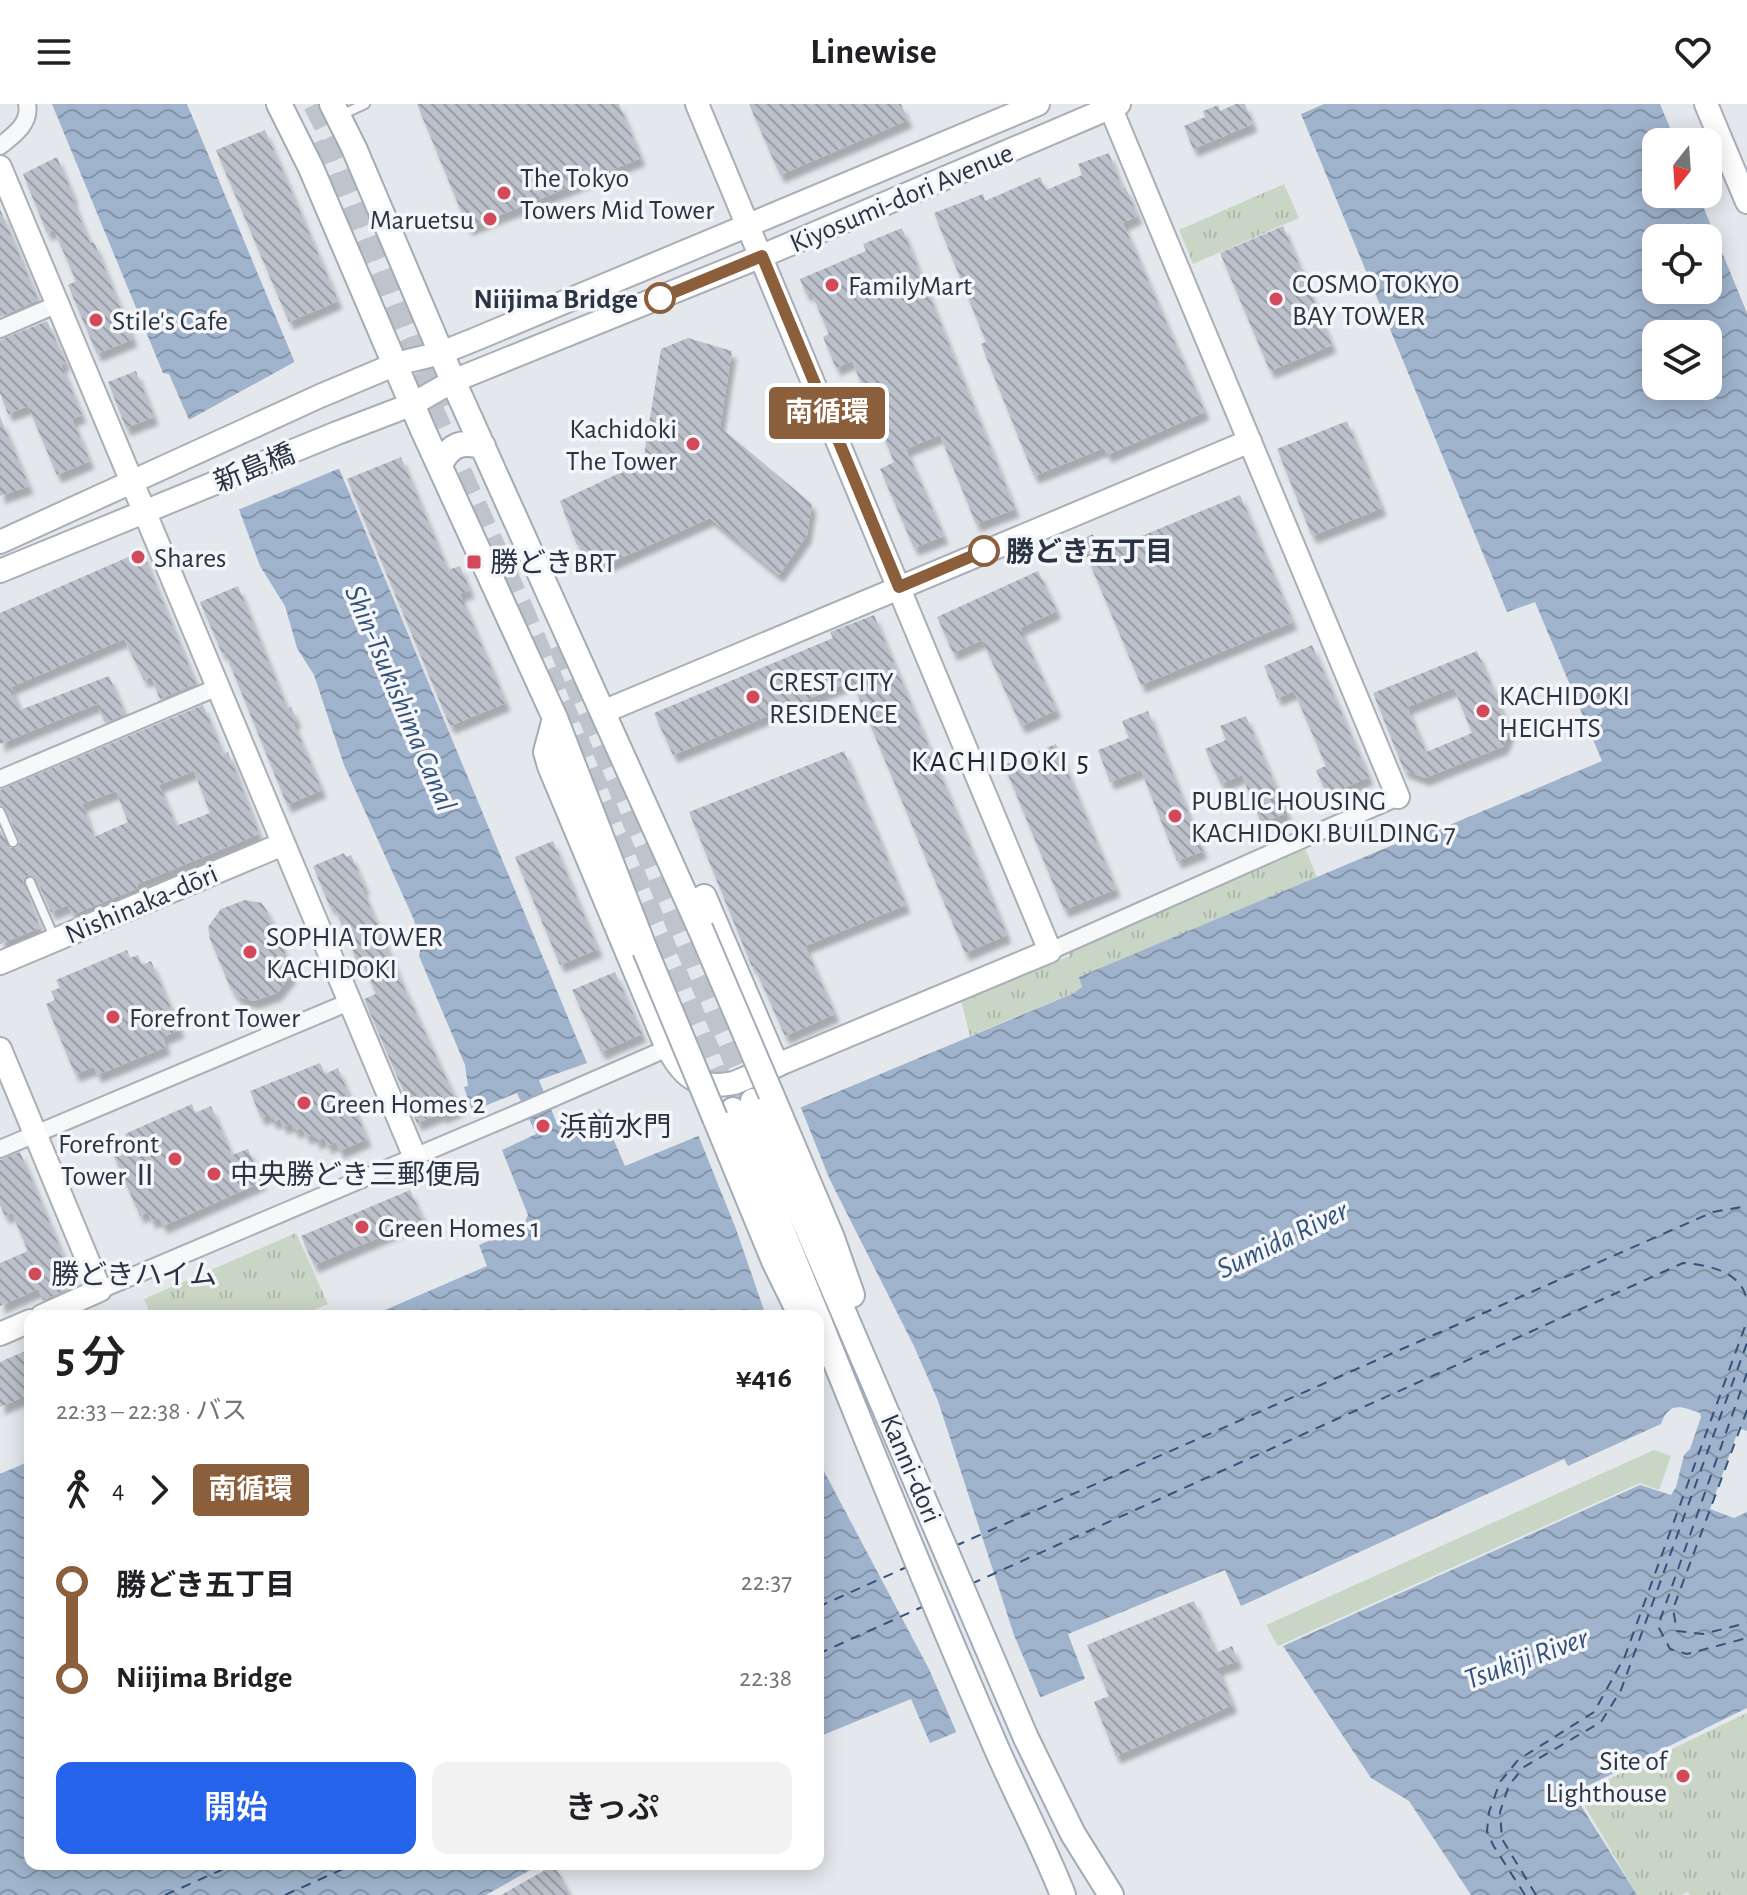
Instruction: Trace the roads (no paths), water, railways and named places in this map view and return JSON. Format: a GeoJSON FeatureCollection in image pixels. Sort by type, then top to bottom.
{"type":"FeatureCollection","features":[{"type":"Feature","properties":{"kind":"main road"},"geometry":{"type":"LineString","coordinates":[[283,106],[555,718],[645,950],[774,1261],[798,1310]]}},
{"type":"Feature","properties":{"kind":"main road"},"geometry":{"type":"LineString","coordinates":[[335,110],[453,381],[700,928],[832,1238],[925,1497]]}},
{"type":"Feature","properties":{"kind":"main road"},"geometry":{"type":"LineString","coordinates":[[440,464],[451,446],[458,443],[483,446]]}},
{"type":"Feature","properties":{"kind":"main road"},"geometry":{"type":"LineString","coordinates":[[550,591],[582,643],[610,709],[700,889],[776,1065]]}},
{"type":"Feature","properties":{"kind":"main road"},"geometry":{"type":"LineString","coordinates":[[555,718],[546,752],[550,766],[668,1048]]}},
{"type":"Feature","properties":{"kind":"main road","name":"Kanni-dori"},"geometry":{"type":"LineString","coordinates":[[816,1310],[743,1106],[925,1497],[1026,1738],[1073,1834],[1111,1895]]}},
{"type":"Feature","properties":{"kind":"main road","name":"Kanni-dori"},"geometry":{"type":"LineString","coordinates":[[824,1332],[894,1509],[1063,1895]]}},
{"type":"Feature","properties":{"kind":"main road"},"geometry":{"type":"LineString","coordinates":[[824,1364],[894,1509]]}},
{"type":"Feature","properties":{"kind":"street"},"geometry":{"type":"LineString","coordinates":[[0,146],[22,127],[29,113],[27,104]]}},
{"type":"Feature","properties":{"kind":"street"},"geometry":{"type":"LineString","coordinates":[[697,104],[1050,951]]}},
{"type":"Feature","properties":{"kind":"street","name":"Kiyosumi-dori Avenue"},"geometry":{"type":"LineString","coordinates":[[320,396],[396,364],[441,353],[1038,104]]}},
{"type":"Feature","properties":{"kind":"street"},"geometry":{"type":"LineString","coordinates":[[1706,104],[1747,202]]}},
{"type":"Feature","properties":{"kind":"street"},"geometry":{"type":"LineString","coordinates":[[55,1310],[668,1048],[678,1069],[689,1078],[720,1086],[734,1083],[1050,951],[1398,797],[1113,105]]}},
{"type":"Feature","properties":{"kind":"street","name":"Kiyosumi-dori Avenue"},"geometry":{"type":"LineString","coordinates":[[337,433],[413,404],[453,381],[762,256],[1113,105]]}},
{"type":"Feature","properties":{"kind":"street"},"geometry":{"type":"LineString","coordinates":[[0,167],[414,1155]]}},
{"type":"Feature","properties":{"kind":"street"},"geometry":{"type":"LineString","coordinates":[[0,329],[58,304]]}},
{"type":"Feature","properties":{"kind":"street","name":"新島橋"},"geometry":{"type":"LineString","coordinates":[[132,481],[320,396]]}},
{"type":"Feature","properties":{"kind":"street","name":"新島橋"},"geometry":{"type":"LineString","coordinates":[[145,511],[337,433]]}},
{"type":"Feature","properties":{"kind":"street"},"geometry":{"type":"LineString","coordinates":[[610,709],[1250,441]]}},
{"type":"Feature","properties":{"kind":"street"},"geometry":{"type":"LineString","coordinates":[[0,542],[132,481]]}},
{"type":"Feature","properties":{"kind":"street"},"geometry":{"type":"LineString","coordinates":[[0,571],[145,511]]}},
{"type":"Feature","properties":{"kind":"street"},"geometry":{"type":"LineString","coordinates":[[0,779],[218,687]]}},
{"type":"Feature","properties":{"kind":"street","name":"Nishinaka-dōri"},"geometry":{"type":"LineString","coordinates":[[0,963],[283,844]]}},
{"type":"Feature","properties":{"kind":"street"},"geometry":{"type":"LineString","coordinates":[[0,1149],[349,1002]]}},
{"type":"Feature","properties":{"kind":"street"},"geometry":{"type":"LineString","coordinates":[[0,1049],[100,1290]]}},
{"type":"Feature","properties":{"kind":"street"},"geometry":{"type":"LineString","coordinates":[[0,1334],[24,1324]]}},
{"type":"Feature","properties":{"kind":"street","name":"Kanni-dori"},"geometry":{"type":"LineString","coordinates":[[1073,1834],[1098,1895]]}},
{"type":"Feature","properties":{"kind":"street","name":"Kanni-dori"},"geometry":{"type":"LineString","coordinates":[[1042,1843],[1072,1895]]}},
{"type":"Feature","properties":{"kind":"lane"},"geometry":{"type":"LineString","coordinates":[[335,110],[365,104]]}},
{"type":"Feature","properties":{"kind":"lane"},"geometry":{"type":"LineString","coordinates":[[0,812],[13,842]]}},
{"type":"Feature","properties":{"kind":"lane"},"geometry":{"type":"LineString","coordinates":[[30,882],[56,940]]}},
{"type":"Feature","properties":{"kind":"water"},"geometry":{"type":"Polygon","coordinates":[[[52,104],[187,104],[587,1063],[539,1080],[558,1126],[600,1109],[625,1166],[725,1125],[739,1133],[1074,993],[1082,987],[1079,977],[1438,826],[1440,829],[1602,761],[1535,602],[1507,612],[1301,114],[1324,104],[1660,104],[1670,128],[1642,128],[1642,208],[1704,208],[1710,224],[1642,224],[1642,304],[1722,304],[1722,252],[1747,313],[1747,1431],[1739,1428],[1710,1509],[1734,1518],[1747,1512],[1747,1708],[1573,1793],[1637,1895],[1471,1895],[1409,1801],[1371,1778],[1283,1646],[1640,1485],[1671,1495],[1684,1455],[1690,1449],[1700,1413],[1676,1407],[1668,1412],[1661,1424],[1568,1466],[1564,1459],[1241,1606],[1225,1570],[1068,1634],[1085,1679],[930,1743],[911,1699],[824,1735],[824,1310],[385,1310],[487,1266],[479,1245],[523,1226],[528,1215],[502,1150],[536,1134],[517,1093],[472,1111],[464,1087],[468,1086],[465,1065],[419,956],[421,946],[414,920],[344,765],[314,675],[297,648],[285,606],[260,566],[230,485],[203,452],[169,374],[163,373],[52,104]]]}},
{"type":"Feature","properties":{"kind":"water"},"geometry":{"type":"Polygon","coordinates":[[[24,1464],[24,1870],[530,1870],[486,1895],[0,1895],[0,1474],[24,1464]]]}},
{"type":"Feature","properties":{"kind":"tunnel"},"geometry":{"type":"LineString","coordinates":[[315,104],[341,155],[450,404]]}},
{"type":"Feature","properties":{"kind":"tunnel"},"geometry":{"type":"LineString","coordinates":[[312,144],[520,606],[733,1110]]}},
{"type":"Feature","properties":{"kind":"tunnel"},"geometry":{"type":"LineString","coordinates":[[560,645],[751,1098]]}},
{"type":"Feature","properties":{"kind":"place","name":"The Tokyo Towers Mid Tower"},"geometry":{"type":"Point","coordinates":[504,193]}},
{"type":"Feature","properties":{"kind":"place","name":"Maruetsu"},"geometry":{"type":"Point","coordinates":[490,219]}},
{"type":"Feature","properties":{"kind":"place","name":"FamilyMart"},"geometry":{"type":"Point","coordinates":[832,285]}},
{"type":"Feature","properties":{"kind":"place","name":"Niijima Bridge"},"geometry":{"type":"Point","coordinates":[660,298]}},
{"type":"Feature","properties":{"kind":"place","name":"COSMO TOKYO BAY TOWER"},"geometry":{"type":"Point","coordinates":[1276,299]}},
{"type":"Feature","properties":{"kind":"place","name":"Stile's Cafe"},"geometry":{"type":"Point","coordinates":[96,320]}},
{"type":"Feature","properties":{"kind":"place","name":"Kachidoki The Tower"},"geometry":{"type":"Point","coordinates":[693,444]}},
{"type":"Feature","properties":{"kind":"place","name":"勝どき五丁目"},"geometry":{"type":"Point","coordinates":[984,551]}},
{"type":"Feature","properties":{"kind":"place","name":"Shares"},"geometry":{"type":"Point","coordinates":[138,557]}},
{"type":"Feature","properties":{"kind":"place","name":"勝どきBRT"},"geometry":{"type":"Point","coordinates":[474,562]}},
{"type":"Feature","properties":{"kind":"place","name":"CREST CITY RESIDENCE"},"geometry":{"type":"Point","coordinates":[753,697]}},
{"type":"Feature","properties":{"kind":"place","name":"KACHIDOKI HEIGHTS"},"geometry":{"type":"Point","coordinates":[1483,711]}},
{"type":"Feature","properties":{"kind":"place","name":"PUBLIC HOUSING KACHIDOKI BUILDING 7"},"geometry":{"type":"Point","coordinates":[1175,816]}},
{"type":"Feature","properties":{"kind":"place","name":"SOPHIA TOWER KACHIDOKI"},"geometry":{"type":"Point","coordinates":[250,952]}},
{"type":"Feature","properties":{"kind":"place","name":"Forefront Tower"},"geometry":{"type":"Point","coordinates":[113,1017]}},
{"type":"Feature","properties":{"kind":"place","name":"Green Homes 2"},"geometry":{"type":"Point","coordinates":[304,1103]}},
{"type":"Feature","properties":{"kind":"place","name":"浜前水門"},"geometry":{"type":"Point","coordinates":[543,1126]}},
{"type":"Feature","properties":{"kind":"place","name":"Forefront Tower Ⅱ"},"geometry":{"type":"Point","coordinates":[175,1159]}},
{"type":"Feature","properties":{"kind":"place","name":"中央勝どき三郵便局"},"geometry":{"type":"Point","coordinates":[214,1174]}},
{"type":"Feature","properties":{"kind":"place","name":"Green Homes 1"},"geometry":{"type":"Point","coordinates":[362,1227]}},
{"type":"Feature","properties":{"kind":"place","name":"勝どきハイム"},"geometry":{"type":"Point","coordinates":[35,1274]}},
{"type":"Feature","properties":{"kind":"place","name":"Site of Lighthouse"},"geometry":{"type":"Point","coordinates":[1683,1776]}},
{"type":"Feature","properties":{"kind":"district","name":"KACHIDOKI 5"},"geometry":{"type":"Point","coordinates":[1001,761]}},
{"type":"Feature","properties":{"kind":"water label","name":"Shin-Tsukishima Canal"},"geometry":{"type":"Point","coordinates":[401,698]}},
{"type":"Feature","properties":{"kind":"water label","name":"Sumida River"},"geometry":{"type":"Point","coordinates":[1282,1239]}},
{"type":"Feature","properties":{"kind":"water label","name":"Tsukiji River"},"geometry":{"type":"Point","coordinates":[1526,1658]}}]}
